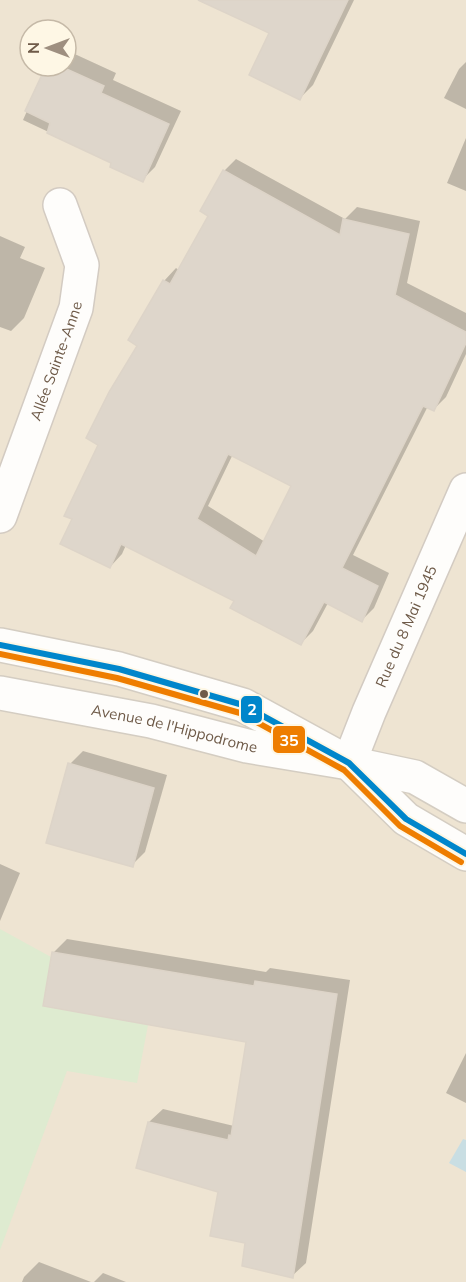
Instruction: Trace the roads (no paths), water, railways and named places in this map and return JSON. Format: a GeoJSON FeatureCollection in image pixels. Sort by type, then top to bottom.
{"type":"FeatureCollection","features":[{"type":"Feature","properties":{"kind":"street","name":"Allée Sainte-Anne"},"geometry":{"type":"LineString","coordinates":[[0,516],[76,308],[82,265],[60,205]]}},
{"type":"Feature","properties":{"kind":"street","name":"Rue du 8 Mai 1945"},"geometry":{"type":"LineString","coordinates":[[350,764],[369,712],[466,490]]}},
{"type":"Feature","properties":{"kind":"street"},"geometry":{"type":"LineString","coordinates":[[0,645],[119,669],[243,705],[350,764],[406,819],[466,854]]}},
{"type":"Feature","properties":{"kind":"street","name":"Avenue de l'Hippodrome"},"geometry":{"type":"LineString","coordinates":[[0,693],[151,721],[247,746],[415,777],[466,806]]}}]}
